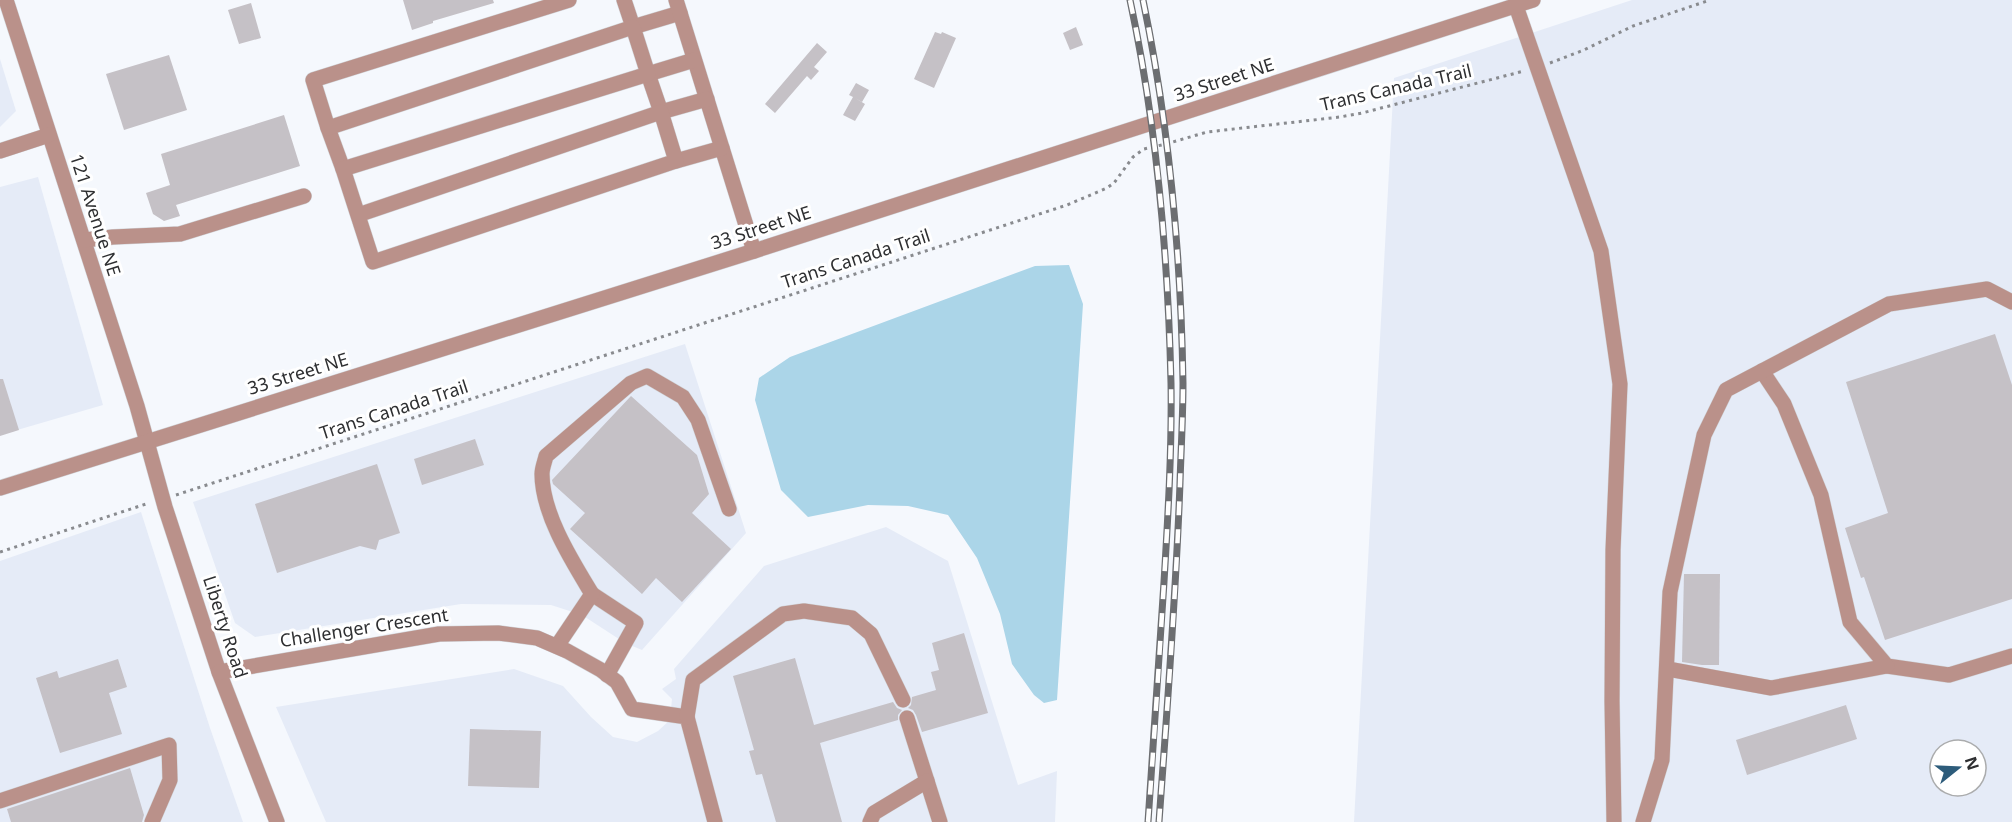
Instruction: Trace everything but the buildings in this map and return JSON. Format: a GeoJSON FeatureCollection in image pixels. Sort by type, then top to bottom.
{"type":"FeatureCollection","features":[{"type":"Feature","properties":{"kind":"street","name":"121 Avenue NE"},"geometry":{"type":"LineString","coordinates":[[6,0],[147,442]]}},
{"type":"Feature","properties":{"kind":"street"},"geometry":{"type":"LineString","coordinates":[[569,0],[313,80],[373,262],[676,161],[722,148]]}},
{"type":"Feature","properties":{"kind":"street"},"geometry":{"type":"LineString","coordinates":[[624,0],[676,161]]}},
{"type":"Feature","properties":{"kind":"street","name":"33 Street NE"},"geometry":{"type":"LineString","coordinates":[[0,488],[754,251],[1533,0]]}},
{"type":"Feature","properties":{"kind":"street"},"geometry":{"type":"LineString","coordinates":[[328,128],[633,27],[678,6],[754,251]]}},
{"type":"Feature","properties":{"kind":"street"},"geometry":{"type":"LineString","coordinates":[[1516,6],[1601,251],[1620,384],[1613,550],[1614,822]]}},
{"type":"Feature","properties":{"kind":"street"},"geometry":{"type":"LineString","coordinates":[[343,169],[694,60]]}},
{"type":"Feature","properties":{"kind":"street"},"geometry":{"type":"LineString","coordinates":[[358,215],[661,112],[707,99]]}},
{"type":"Feature","properties":{"kind":"street"},"geometry":{"type":"LineString","coordinates":[[0,151],[49,135]]}},
{"type":"Feature","properties":{"kind":"street"},"geometry":{"type":"LineString","coordinates":[[84,240],[180,234],[304,196]]}},
{"type":"Feature","properties":{"kind":"street"},"geometry":{"type":"LineString","coordinates":[[1642,822],[1662,760],[1671,592],[1704,435],[1726,390],[1889,304],[1987,289],[2012,302]]}},
{"type":"Feature","properties":{"kind":"street"},"geometry":{"type":"LineString","coordinates":[[1762,371],[1784,404],[1821,495],[1850,622],[1887,666]]}},
{"type":"Feature","properties":{"kind":"street"},"geometry":{"type":"LineString","coordinates":[[607,675],[636,623],[592,594],[564,548],[546,499],[542,472],[546,456],[630,382],[647,375],[683,397],[698,420],[729,509]]}},
{"type":"Feature","properties":{"kind":"street","name":"Liberty Road"},"geometry":{"type":"LineString","coordinates":[[147,442],[219,672],[277,822]]}},
{"type":"Feature","properties":{"kind":"street"},"geometry":{"type":"LineString","coordinates":[[557,646],[592,594]]}},
{"type":"Feature","properties":{"kind":"street"},"geometry":{"type":"LineString","coordinates":[[715,822],[687,717],[693,680],[783,614],[804,611],[852,618],[871,634],[903,700]]}},
{"type":"Feature","properties":{"kind":"street","name":"Challenger Crescent"},"geometry":{"type":"LineString","coordinates":[[219,672],[439,633],[498,633],[537,639],[567,651],[617,682],[632,709],[687,717]]}},
{"type":"Feature","properties":{"kind":"street"},"geometry":{"type":"LineString","coordinates":[[1668,669],[1771,688],[1887,666],[1949,675],[2012,656]]}},
{"type":"Feature","properties":{"kind":"street"},"geometry":{"type":"LineString","coordinates":[[907,718],[940,822]]}},
{"type":"Feature","properties":{"kind":"street"},"geometry":{"type":"LineString","coordinates":[[0,801],[169,745],[170,780],[152,822]]}},
{"type":"Feature","properties":{"kind":"street"},"geometry":{"type":"LineString","coordinates":[[870,822],[874,813],[927,781]]}},
{"type":"Feature","properties":{"kind":"path","name":"Trans Canada Trail"},"geometry":{"type":"LineString","coordinates":[[0,552],[1067,205],[1114,183],[1133,157],[1144,149],[1208,132],[1362,113],[1439,92],[1492,81],[1584,50],[1633,26],[1710,0]]}},
{"type":"Feature","properties":{"kind":"shaded area"},"geometry":{"type":"Polygon","coordinates":[[[1632,0],[2012,0],[2012,822],[1354,822],[1394,78],[1632,0]]]}},
{"type":"Feature","properties":{"kind":"shaded area"},"geometry":{"type":"Polygon","coordinates":[[[0,59],[16,111],[0,127],[0,59]]]}},
{"type":"Feature","properties":{"kind":"shaded area"},"geometry":{"type":"Polygon","coordinates":[[[38,177],[103,405],[0,435],[0,187],[38,177]]]}},
{"type":"Feature","properties":{"kind":"shaded area"},"geometry":{"type":"Polygon","coordinates":[[[685,344],[746,533],[642,650],[625,643],[582,615],[551,605],[461,604],[255,637],[235,623],[193,502],[685,344]]]}},
{"type":"Feature","properties":{"kind":"shaded area"},"geometry":{"type":"Polygon","coordinates":[[[141,512],[210,728],[243,822],[0,822],[0,561],[141,512]]]}},
{"type":"Feature","properties":{"kind":"shaded area"},"geometry":{"type":"Polygon","coordinates":[[[886,527],[948,561],[1018,785],[1057,771],[1055,822],[326,822],[276,707],[514,669],[563,686],[613,737],[637,742],[658,731],[670,720],[672,699],[662,689],[676,679],[674,669],[764,566],[886,527]]]}},
{"type":"Feature","properties":{"kind":"water"},"geometry":{"type":"Polygon","coordinates":[[[1069,265],[1083,304],[1057,700],[1044,703],[1034,695],[1012,664],[1000,614],[977,558],[948,515],[908,506],[868,505],[808,517],[781,490],[755,400],[759,378],[790,357],[1035,266],[1069,265]]]}},
{"type":"Feature","properties":{"kind":"railway"},"geometry":{"type":"LineString","coordinates":[[1130,0],[1147,95],[1160,190],[1171,383],[1168,507],[1148,822]]}},
{"type":"Feature","properties":{"kind":"railway"},"geometry":{"type":"LineString","coordinates":[[1143,0],[1167,142],[1180,287],[1183,383],[1176,568],[1159,822]]}}]}
